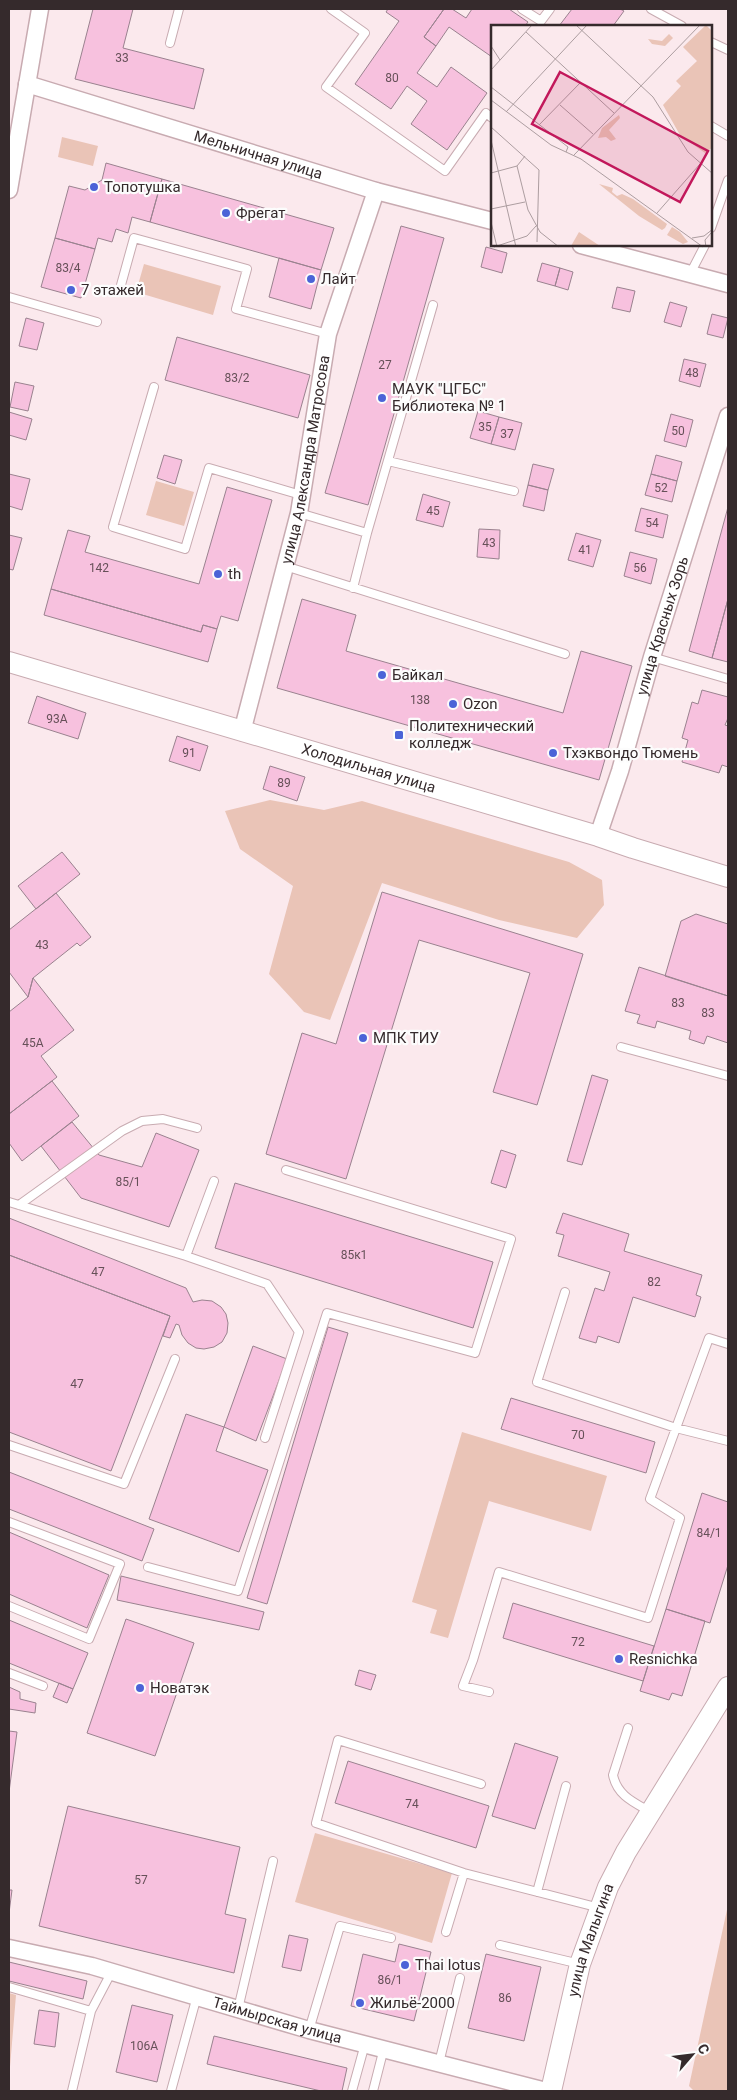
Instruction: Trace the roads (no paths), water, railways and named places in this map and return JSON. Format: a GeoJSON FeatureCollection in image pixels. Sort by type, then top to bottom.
{"type":"FeatureCollection","features":[{"type":"Feature","properties":{"kind":"street"},"geometry":{"type":"LineString","coordinates":[[9,190],[11,167],[40,9]]}},
{"type":"Feature","properties":{"kind":"street","name":"Мельничная улица"},"geometry":{"type":"LineString","coordinates":[[27,84],[376,191],[491,221]]}},
{"type":"Feature","properties":{"kind":"street","name":"улица Александра Матросова"},"geometry":{"type":"LineString","coordinates":[[242,732],[298,513],[328,334],[376,191]]}},
{"type":"Feature","properties":{"kind":"street"},"geometry":{"type":"LineString","coordinates":[[585,246],[728,284]]}},
{"type":"Feature","properties":{"kind":"street","name":"улица Красных Зорь"},"geometry":{"type":"LineString","coordinates":[[598,836],[620,771],[652,657],[728,416]]}},
{"type":"Feature","properties":{"kind":"street","name":"Холодильная улица"},"geometry":{"type":"LineString","coordinates":[[9,662],[598,836],[728,877]]}},
{"type":"Feature","properties":{"kind":"street"},"geometry":{"type":"LineString","coordinates":[[650,1812],[728,1687]]}},
{"type":"Feature","properties":{"kind":"street","name":"улица Малыгина"},"geometry":{"type":"LineString","coordinates":[[550,2087],[580,1964],[600,1908],[617,1870],[650,1812]]}},
{"type":"Feature","properties":{"kind":"street","name":"Таймырская улица"},"geometry":{"type":"LineString","coordinates":[[9,1948],[92,1966],[309,2030],[439,2063],[550,2087]]}},
{"type":"Feature","properties":{"kind":"lane"},"geometry":{"type":"LineString","coordinates":[[170,43],[179,9]]}},
{"type":"Feature","properties":{"kind":"lane"},"geometry":{"type":"LineString","coordinates":[[331,9],[365,33],[326,87],[445,171],[486,113],[491,117]]}},
{"type":"Feature","properties":{"kind":"lane"},"geometry":{"type":"LineString","coordinates":[[522,9],[541,24],[550,9]]}},
{"type":"Feature","properties":{"kind":"lane"},"geometry":{"type":"LineString","coordinates":[[651,9],[680,25]]}},
{"type":"Feature","properties":{"kind":"lane"},"geometry":{"type":"LineString","coordinates":[[712,42],[728,50]]}},
{"type":"Feature","properties":{"kind":"lane"},"geometry":{"type":"LineString","coordinates":[[712,127],[728,136]]}},
{"type":"Feature","properties":{"kind":"lane"},"geometry":{"type":"LineString","coordinates":[[712,225],[728,180]]}},
{"type":"Feature","properties":{"kind":"lane"},"geometry":{"type":"LineString","coordinates":[[121,285],[134,238],[247,268],[236,309],[328,334]]}},
{"type":"Feature","properties":{"kind":"lane"},"geometry":{"type":"LineString","coordinates":[[690,274],[704,246]]}},
{"type":"Feature","properties":{"kind":"lane"},"geometry":{"type":"LineString","coordinates":[[9,297],[97,322]]}},
{"type":"Feature","properties":{"kind":"lane"},"geometry":{"type":"LineString","coordinates":[[353,588],[433,304]]}},
{"type":"Feature","properties":{"kind":"lane"},"geometry":{"type":"LineString","coordinates":[[154,387],[113,527],[185,548],[209,468],[301,495]]}},
{"type":"Feature","properties":{"kind":"lane"},"geometry":{"type":"LineString","coordinates":[[388,461],[514,491]]}},
{"type":"Feature","properties":{"kind":"lane"},"geometry":{"type":"LineString","coordinates":[[298,513],[367,533]]}},
{"type":"Feature","properties":{"kind":"lane"},"geometry":{"type":"LineString","coordinates":[[285,566],[565,654]]}},
{"type":"Feature","properties":{"kind":"lane"},"geometry":{"type":"LineString","coordinates":[[652,657],[728,679]]}},
{"type":"Feature","properties":{"kind":"lane"},"geometry":{"type":"LineString","coordinates":[[621,1047],[728,1076]]}},
{"type":"Feature","properties":{"kind":"lane"},"geometry":{"type":"LineString","coordinates":[[19,1205],[122,1131],[142,1122],[163,1119],[197,1128]]}},
{"type":"Feature","properties":{"kind":"lane"},"geometry":{"type":"LineString","coordinates":[[148,1567],[238,1590],[327,1313],[475,1353],[511,1239],[286,1170]]}},
{"type":"Feature","properties":{"kind":"lane"},"geometry":{"type":"LineString","coordinates":[[186,1256],[214,1181]]}},
{"type":"Feature","properties":{"kind":"lane"},"geometry":{"type":"LineString","coordinates":[[9,1202],[186,1256],[267,1284],[299,1332],[265,1438]]}},
{"type":"Feature","properties":{"kind":"lane"},"geometry":{"type":"LineString","coordinates":[[565,1292],[537,1382],[676,1428],[728,1441]]}},
{"type":"Feature","properties":{"kind":"lane"},"geometry":{"type":"LineString","coordinates":[[489,1692],[463,1686],[473,1660],[499,1572],[648,1618],[680,1518],[650,1499],[710,1338],[728,1344]]}},
{"type":"Feature","properties":{"kind":"lane"},"geometry":{"type":"LineString","coordinates":[[9,1445],[124,1484],[175,1359]]}},
{"type":"Feature","properties":{"kind":"lane"},"geometry":{"type":"LineString","coordinates":[[9,1522],[120,1564],[89,1639],[9,1606]]}},
{"type":"Feature","properties":{"kind":"lane"},"geometry":{"type":"LineString","coordinates":[[9,1673],[43,1686]]}},
{"type":"Feature","properties":{"kind":"lane"},"geometry":{"type":"LineString","coordinates":[[628,1728],[614,1775],[615,1782],[627,1798],[650,1812]]}},
{"type":"Feature","properties":{"kind":"lane"},"geometry":{"type":"LineString","coordinates":[[481,1784],[338,1740],[316,1823],[464,1873],[600,1908]]}},
{"type":"Feature","properties":{"kind":"lane"},"geometry":{"type":"LineString","coordinates":[[537,1892],[566,1786]]}},
{"type":"Feature","properties":{"kind":"lane"},"geometry":{"type":"LineString","coordinates":[[238,2009],[274,1860]]}},
{"type":"Feature","properties":{"kind":"lane"},"geometry":{"type":"LineString","coordinates":[[446,1932],[464,1873]]}},
{"type":"Feature","properties":{"kind":"lane"},"geometry":{"type":"LineString","coordinates":[[309,2030],[340,1926],[391,1938]]}},
{"type":"Feature","properties":{"kind":"lane"},"geometry":{"type":"LineString","coordinates":[[500,1945],[580,1964]]}},
{"type":"Feature","properties":{"kind":"lane"},"geometry":{"type":"LineString","coordinates":[[72,2091],[91,2011],[111,1973]]}},
{"type":"Feature","properties":{"kind":"lane"},"geometry":{"type":"LineString","coordinates":[[439,2063],[460,1978]]}},
{"type":"Feature","properties":{"kind":"lane"},"geometry":{"type":"LineString","coordinates":[[9,1987],[91,2011]]}},
{"type":"Feature","properties":{"kind":"lane"},"geometry":{"type":"LineString","coordinates":[[170,2091],[196,1996]]}},
{"type":"Feature","properties":{"kind":"lane"},"geometry":{"type":"LineString","coordinates":[[352,2091],[365,2044]]}},
{"type":"Feature","properties":{"kind":"lane"},"geometry":{"type":"LineString","coordinates":[[373,2091],[384,2048]]}},
{"type":"Feature","properties":{"kind":"place","name":"Топотушка"},"geometry":{"type":"Point","coordinates":[94,187]}},
{"type":"Feature","properties":{"kind":"place","name":"Фрегат"},"geometry":{"type":"Point","coordinates":[226,213]}},
{"type":"Feature","properties":{"kind":"place","name":"Лайт"},"geometry":{"type":"Point","coordinates":[311,279]}},
{"type":"Feature","properties":{"kind":"place","name":"7 этажей"},"geometry":{"type":"Point","coordinates":[71,290]}},
{"type":"Feature","properties":{"kind":"place","name":"МАУК \"ЦГБС\" Библиотека № 1"},"geometry":{"type":"Point","coordinates":[382,398]}},
{"type":"Feature","properties":{"kind":"place","name":"th"},"geometry":{"type":"Point","coordinates":[218,574]}},
{"type":"Feature","properties":{"kind":"place","name":"Байкал"},"geometry":{"type":"Point","coordinates":[382,675]}},
{"type":"Feature","properties":{"kind":"place","name":"Ozon"},"geometry":{"type":"Point","coordinates":[453,704]}},
{"type":"Feature","properties":{"kind":"place","name":"Политехнический колледж"},"geometry":{"type":"Point","coordinates":[399,735]}},
{"type":"Feature","properties":{"kind":"place","name":"Тхэквондо Тюмень"},"geometry":{"type":"Point","coordinates":[553,753]}},
{"type":"Feature","properties":{"kind":"place","name":"МПК ТИУ"},"geometry":{"type":"Point","coordinates":[363,1038]}},
{"type":"Feature","properties":{"kind":"place","name":"Resnichka"},"geometry":{"type":"Point","coordinates":[619,1659]}},
{"type":"Feature","properties":{"kind":"place","name":"Новатэк"},"geometry":{"type":"Point","coordinates":[140,1688]}},
{"type":"Feature","properties":{"kind":"place","name":"Thai lotus"},"geometry":{"type":"Point","coordinates":[405,1965]}},
{"type":"Feature","properties":{"kind":"place","name":"Жильё-2000"},"geometry":{"type":"Point","coordinates":[360,2003]}}]}
